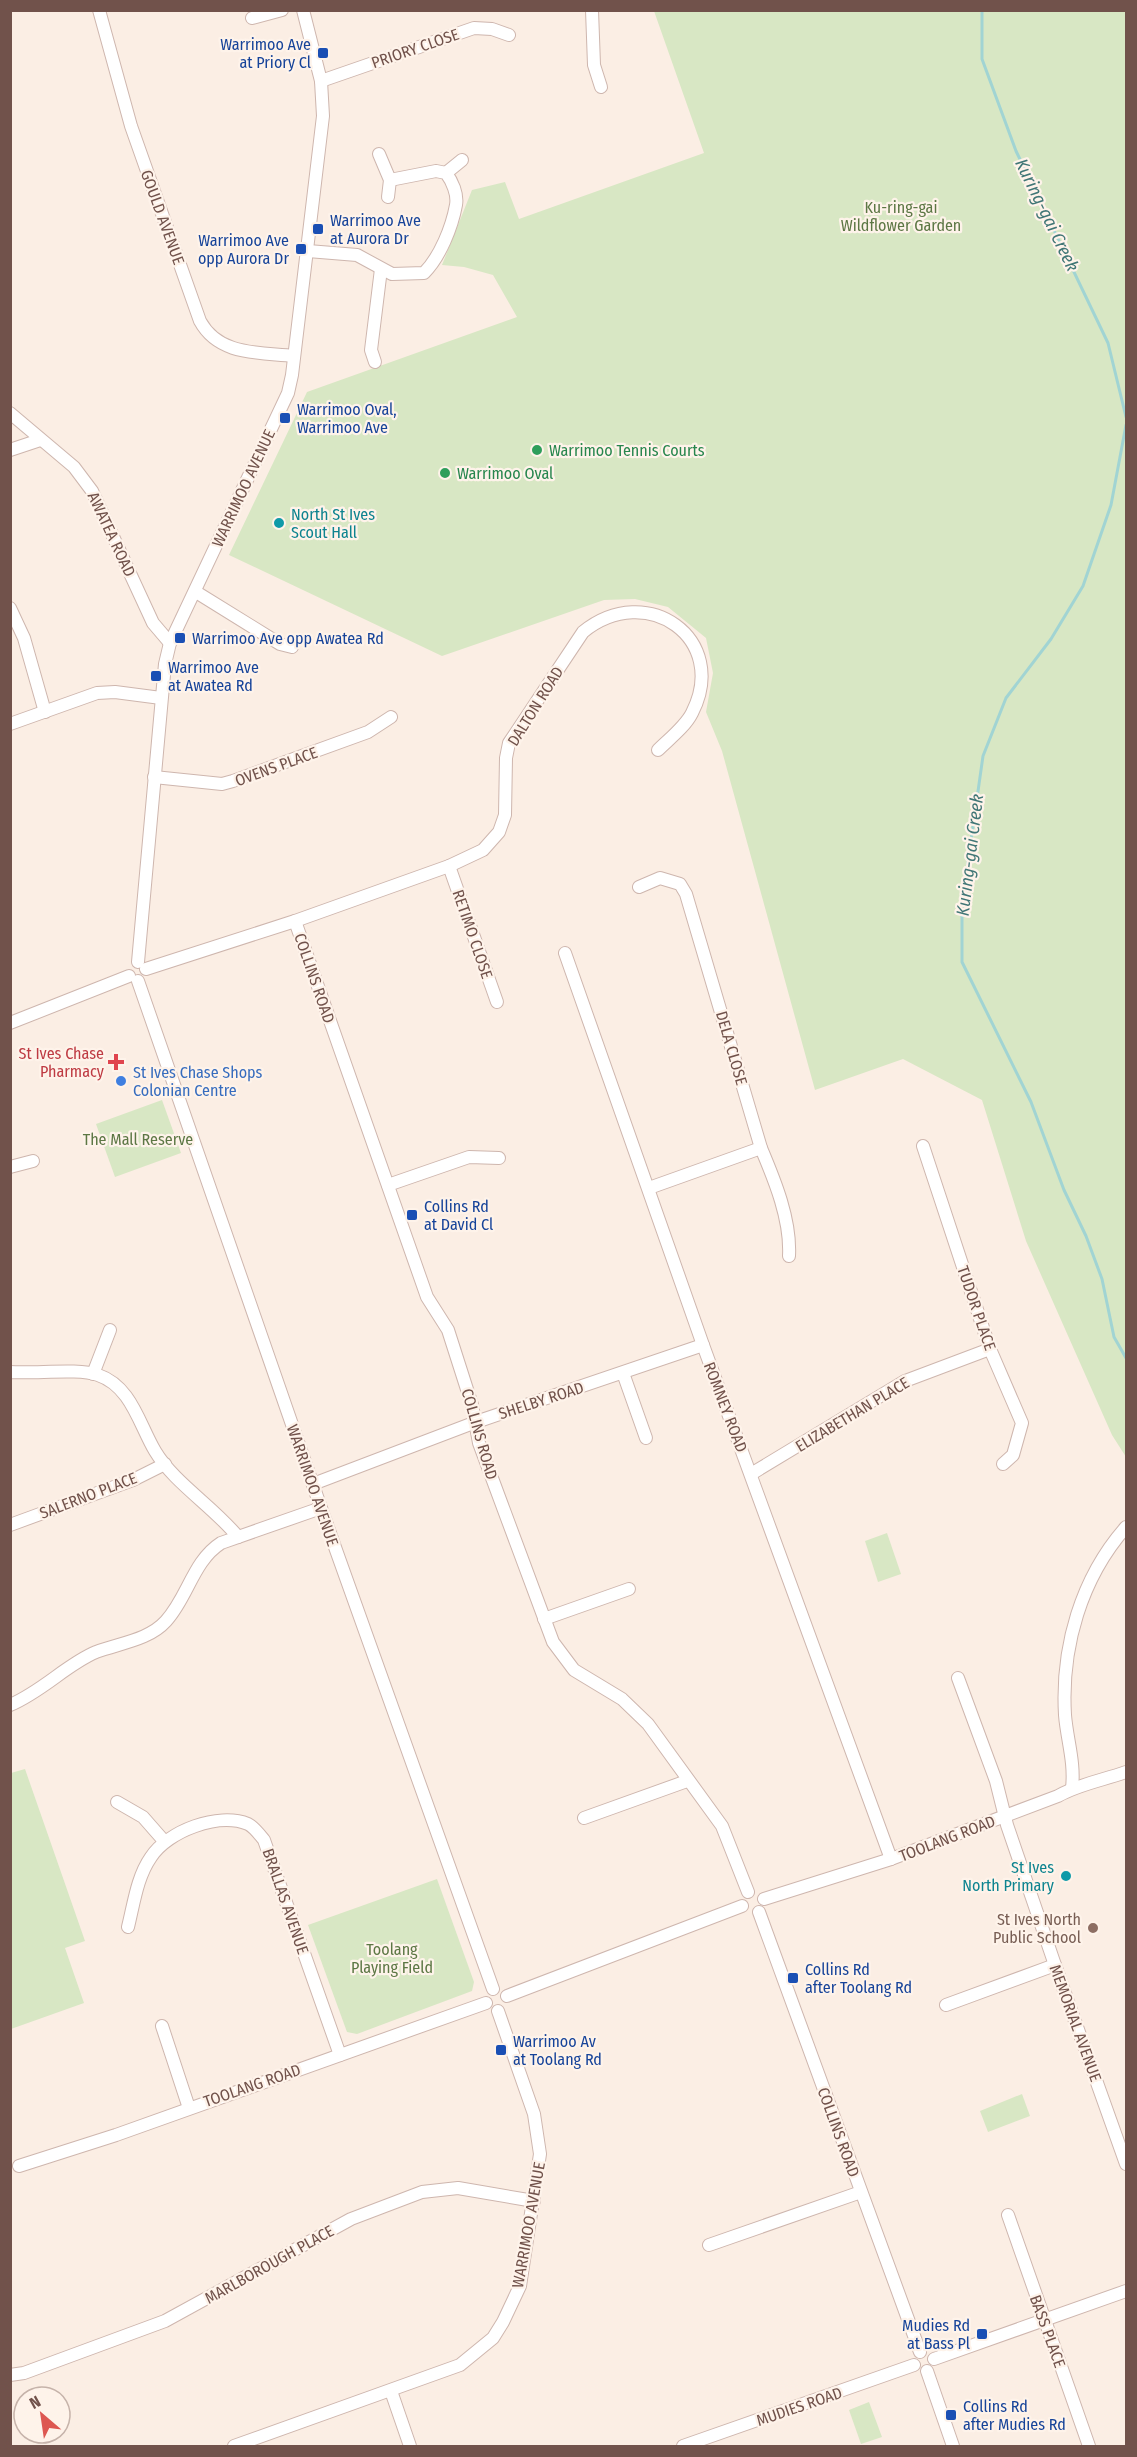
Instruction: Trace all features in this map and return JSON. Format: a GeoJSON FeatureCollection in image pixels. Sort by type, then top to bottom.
{"type":"FeatureCollection","features":[{"type":"Feature","properties":{"kind":"street","name":"GOULD AVENUE"},"geometry":{"type":"LineString","coordinates":[[99,10],[130,126],[206,333],[228,348],[294,356]]}},
{"type":"Feature","properties":{"kind":"street"},"geometry":{"type":"LineString","coordinates":[[252,18],[282,10]]}},
{"type":"Feature","properties":{"kind":"street","name":"WARRIMOO AVENUE"},"geometry":{"type":"LineString","coordinates":[[142,966],[154,777],[165,664],[170,643],[288,393],[308,251],[323,116],[321,81],[303,10]]}},
{"type":"Feature","properties":{"kind":"street"},"geometry":{"type":"LineString","coordinates":[[592,10],[594,65],[600,87]]}},
{"type":"Feature","properties":{"kind":"street","name":"PRIORY CLOSE"},"geometry":{"type":"LineString","coordinates":[[321,81],[474,28],[492,29],[509,35]]}},
{"type":"Feature","properties":{"kind":"street"},"geometry":{"type":"LineString","coordinates":[[379,154],[390,180],[388,197]]}},
{"type":"Feature","properties":{"kind":"street"},"geometry":{"type":"LineString","coordinates":[[446,173],[462,160]]}},
{"type":"Feature","properties":{"kind":"street"},"geometry":{"type":"LineString","coordinates":[[390,180],[436,171],[446,173]]}},
{"type":"Feature","properties":{"kind":"street"},"geometry":{"type":"LineString","coordinates":[[308,251],[357,255],[392,274],[424,273],[434,263],[456,204],[446,173]]}},
{"type":"Feature","properties":{"kind":"street"},"geometry":{"type":"LineString","coordinates":[[375,362],[371,350],[381,269]]}},
{"type":"Feature","properties":{"kind":"street","name":"AWATEA ROAD"},"geometry":{"type":"LineString","coordinates":[[10,413],[74,467],[92,491],[153,623],[170,643]]}},
{"type":"Feature","properties":{"kind":"street"},"geometry":{"type":"LineString","coordinates":[[10,450],[40,440]]}},
{"type":"Feature","properties":{"kind":"street"},"geometry":{"type":"LineString","coordinates":[[196,592],[280,644],[292,647]]}},
{"type":"Feature","properties":{"kind":"street"},"geometry":{"type":"LineString","coordinates":[[10,608],[24,638],[45,712]]}},
{"type":"Feature","properties":{"kind":"street","name":"DALTON ROAD"},"geometry":{"type":"LineString","coordinates":[[142,966],[295,921],[449,866],[483,850],[499,832],[507,800],[506,758],[509,743],[583,632],[596,621],[614,614],[634,611],[650,612],[665,618],[691,641],[698,658],[701,674],[700,693],[692,714],[658,750]]}},
{"type":"Feature","properties":{"kind":"street"},"geometry":{"type":"LineString","coordinates":[[10,724],[97,693],[114,692],[161,699]]}},
{"type":"Feature","properties":{"kind":"street","name":"OVENS PLACE"},"geometry":{"type":"LineString","coordinates":[[154,777],[222,784],[233,782],[369,732],[391,717]]}},
{"type":"Feature","properties":{"kind":"street","name":"RETIMO CLOSE"},"geometry":{"type":"LineString","coordinates":[[449,866],[497,1002]]}},
{"type":"Feature","properties":{"kind":"street","name":"DELA CLOSE"},"geometry":{"type":"LineString","coordinates":[[639,886],[660,878],[680,884],[686,894],[761,1148],[771,1171],[790,1236],[789,1256]]}},
{"type":"Feature","properties":{"kind":"street","name":"COLLINS ROAD"},"geometry":{"type":"LineString","coordinates":[[295,921],[427,1297],[448,1330],[476,1422],[479,1443],[544,1619],[560,1654],[582,1676],[638,1712],[722,1826],[748,1892]]}},
{"type":"Feature","properties":{"kind":"street","name":"ROMNEY ROAD"},"geometry":{"type":"LineString","coordinates":[[565,953],[703,1345],[891,1859]]}},
{"type":"Feature","properties":{"kind":"street"},"geometry":{"type":"LineString","coordinates":[[10,1023],[133,978],[130,966],[142,966]]}},
{"type":"Feature","properties":{"kind":"street","name":"WARRIMOO AVENUE"},"geometry":{"type":"LineString","coordinates":[[133,978],[493,1989]]}},
{"type":"Feature","properties":{"kind":"street","name":"TUDOR PLACE"},"geometry":{"type":"LineString","coordinates":[[923,1146],[990,1349],[1022,1423],[1013,1455],[1003,1464]]}},
{"type":"Feature","properties":{"kind":"street"},"geometry":{"type":"LineString","coordinates":[[649,1188],[761,1148]]}},
{"type":"Feature","properties":{"kind":"street"},"geometry":{"type":"LineString","coordinates":[[388,1185],[469,1157],[499,1158]]}},
{"type":"Feature","properties":{"kind":"street"},"geometry":{"type":"LineString","coordinates":[[10,1167],[33,1161]]}},
{"type":"Feature","properties":{"kind":"street"},"geometry":{"type":"LineString","coordinates":[[93,1374],[110,1330]]}},
{"type":"Feature","properties":{"kind":"street","name":"SHELBY ROAD"},"geometry":{"type":"LineString","coordinates":[[314,1484],[476,1422],[703,1345]]}},
{"type":"Feature","properties":{"kind":"street","name":"ELIZABETHAN PLACE"},"geometry":{"type":"LineString","coordinates":[[752,1474],[905,1381],[990,1349]]}},
{"type":"Feature","properties":{"kind":"street"},"geometry":{"type":"LineString","coordinates":[[10,1372],[93,1374],[108,1380],[123,1392],[155,1451],[165,1464],[227,1523],[238,1537]]}},
{"type":"Feature","properties":{"kind":"street"},"geometry":{"type":"LineString","coordinates":[[622,1373],[646,1438]]}},
{"type":"Feature","properties":{"kind":"street","name":"SALERNO PLACE"},"geometry":{"type":"LineString","coordinates":[[10,1525],[133,1480],[165,1464]]}},
{"type":"Feature","properties":{"kind":"street"},"geometry":{"type":"LineString","coordinates":[[10,1705],[32,1696],[94,1653],[155,1631],[168,1619],[208,1552],[238,1537],[321,1508]]}},
{"type":"Feature","properties":{"kind":"street"},"geometry":{"type":"LineString","coordinates":[[1072,1788],[1074,1770],[1065,1717],[1064,1687],[1074,1625],[1096,1568],[1126,1527]]}},
{"type":"Feature","properties":{"kind":"street"},"geometry":{"type":"LineString","coordinates":[[544,1619],[629,1589]]}},
{"type":"Feature","properties":{"kind":"street","name":"MEMORIAL AVENUE"},"geometry":{"type":"LineString","coordinates":[[958,1678],[996,1781],[1007,1825],[1126,2164]]}},
{"type":"Feature","properties":{"kind":"street","name":"TOOLANG ROAD"},"geometry":{"type":"LineString","coordinates":[[764,1899],[891,1859],[1006,1816],[1072,1788],[1086,1786],[1126,1772]]}},
{"type":"Feature","properties":{"kind":"street"},"geometry":{"type":"LineString","coordinates":[[584,1818],[687,1781]]}},
{"type":"Feature","properties":{"kind":"street"},"geometry":{"type":"LineString","coordinates":[[117,1802],[143,1817],[164,1841],[140,1877],[128,1927]]}},
{"type":"Feature","properties":{"kind":"street","name":"BRALLAS AVENUE"},"geometry":{"type":"LineString","coordinates":[[164,1841],[210,1822],[230,1820],[249,1825],[264,1840],[340,2055]]}},
{"type":"Feature","properties":{"kind":"street"},"geometry":{"type":"LineString","coordinates":[[748,1892],[758,1892],[764,1899],[764,1906],[759,1912],[749,1913],[742,1906],[743,1898],[748,1892]]}},
{"type":"Feature","properties":{"kind":"street"},"geometry":{"type":"LineString","coordinates":[[507,1996],[742,1906]]}},
{"type":"Feature","properties":{"kind":"street","name":"COLLINS ROAD"},"geometry":{"type":"LineString","coordinates":[[759,1912],[920,2352]]}},
{"type":"Feature","properties":{"kind":"street"},"geometry":{"type":"LineString","coordinates":[[946,2005],[1055,1965]]}},
{"type":"Feature","properties":{"kind":"street"},"geometry":{"type":"LineString","coordinates":[[493,1989],[502,1990],[507,1996],[507,2003],[498,2010],[491,2010],[486,2003],[486,1994],[493,1989]]}},
{"type":"Feature","properties":{"kind":"street","name":"TOOLANG ROAD"},"geometry":{"type":"LineString","coordinates":[[19,2166],[116,2135],[486,2003]]}},
{"type":"Feature","properties":{"kind":"street","name":"WARRIMOO AVENUE"},"geometry":{"type":"LineString","coordinates":[[234,2446],[460,2365],[493,2338],[520,2286],[539,2172],[538,2134],[498,2010]]}},
{"type":"Feature","properties":{"kind":"street"},"geometry":{"type":"LineString","coordinates":[[162,2026],[189,2108]]}},
{"type":"Feature","properties":{"kind":"street","name":"MARLBOROUGH PLACE"},"geometry":{"type":"LineString","coordinates":[[10,2375],[24,2373],[165,2321],[351,2218],[422,2192],[458,2188],[534,2201]]}},
{"type":"Feature","properties":{"kind":"street"},"geometry":{"type":"LineString","coordinates":[[709,2245],[861,2192]]}},
{"type":"Feature","properties":{"kind":"street","name":"BASS PLACE"},"geometry":{"type":"LineString","coordinates":[[1008,2215],[1089,2446]]}},
{"type":"Feature","properties":{"kind":"street"},"geometry":{"type":"LineString","coordinates":[[934,2359],[1126,2290]]}},
{"type":"Feature","properties":{"kind":"street"},"geometry":{"type":"LineString","coordinates":[[920,2352],[928,2352],[934,2359],[933,2366],[927,2371],[918,2370],[914,2365],[914,2358],[920,2352]]}},
{"type":"Feature","properties":{"kind":"street","name":"MUDIES ROAD"},"geometry":{"type":"LineString","coordinates":[[683,2446],[914,2365]]}},
{"type":"Feature","properties":{"kind":"street"},"geometry":{"type":"LineString","coordinates":[[927,2371],[954,2446]]}},
{"type":"Feature","properties":{"kind":"street"},"geometry":{"type":"LineString","coordinates":[[391,2391],[410,2446]]}},
{"type":"Feature","properties":{"kind":"green space","name":"Ku-ring-gai Wildflower Garden"},"geometry":{"type":"Polygon","coordinates":[[[654,11],[1126,11],[1126,1457],[1112,1435],[1026,1241],[982,1100],[903,1059],[815,1090],[722,751],[706,712],[713,673],[706,638],[668,607],[635,599],[604,600],[442,656],[229,555],[307,392],[517,317],[493,275],[464,267],[442,265],[472,190],[505,182],[519,219],[704,153],[654,11]]]}},
{"type":"Feature","properties":{"kind":"green space","name":"The Mall Reserve"},"geometry":{"type":"Polygon","coordinates":[[[162,1100],[181,1153],[115,1177],[96,1124],[162,1100]]]}},
{"type":"Feature","properties":{"kind":"green space"},"geometry":{"type":"Polygon","coordinates":[[[887,1533],[901,1574],[878,1582],[865,1541],[887,1533]]]}},
{"type":"Feature","properties":{"kind":"green space"},"geometry":{"type":"Polygon","coordinates":[[[25,1769],[85,1941],[65,1948],[84,2003],[11,2029],[11,1773],[25,1769]]]}},
{"type":"Feature","properties":{"kind":"green space","name":"Toolang Playing Field"},"geometry":{"type":"Polygon","coordinates":[[[437,1879],[474,1982],[472,1991],[357,2034],[347,2032],[308,1925],[437,1879]]]}},
{"type":"Feature","properties":{"kind":"green space"},"geometry":{"type":"Polygon","coordinates":[[[1022,2094],[1030,2116],[988,2132],[980,2111],[1022,2094]]]}},
{"type":"Feature","properties":{"kind":"green space"},"geometry":{"type":"Polygon","coordinates":[[[869,2402],[882,2437],[861,2444],[849,2410],[869,2402]]]}},
{"type":"Feature","properties":{"kind":"waterway","name":"Kuring-gai Creek"},"geometry":{"type":"LineString","coordinates":[[982,10],[982,59],[1016,151],[1108,343],[1126,417]]}},
{"type":"Feature","properties":{"kind":"waterway","name":"Kuring-gai Creek"},"geometry":{"type":"LineString","coordinates":[[1126,425],[1111,505],[1083,586],[1051,639],[1006,698],[983,756],[962,904],[962,962],[1031,1102],[1064,1190],[1086,1236],[1102,1279],[1114,1337],[1126,1358]]}},
{"type":"Feature","properties":{"kind":"place","name":"Warrimoo Ave at Priory Cl"},"geometry":{"type":"Point","coordinates":[323,53]}},
{"type":"Feature","properties":{"kind":"place","name":"Warrimoo Ave at Aurora Dr"},"geometry":{"type":"Point","coordinates":[318,229]}},
{"type":"Feature","properties":{"kind":"place","name":"Warrimoo Ave opp Aurora Dr"},"geometry":{"type":"Point","coordinates":[301,249]}},
{"type":"Feature","properties":{"kind":"place","name":"Warrimoo Oval, Warrimoo Ave"},"geometry":{"type":"Point","coordinates":[285,418]}},
{"type":"Feature","properties":{"kind":"place","name":"Warrimoo Tennis Courts"},"geometry":{"type":"Point","coordinates":[537,450]}},
{"type":"Feature","properties":{"kind":"place","name":"Warrimoo Oval"},"geometry":{"type":"Point","coordinates":[445,473]}},
{"type":"Feature","properties":{"kind":"place","name":"North St Ives Scout Hall"},"geometry":{"type":"Point","coordinates":[279,523]}},
{"type":"Feature","properties":{"kind":"place","name":"Warrimoo Ave opp Awatea Rd"},"geometry":{"type":"Point","coordinates":[180,638]}},
{"type":"Feature","properties":{"kind":"place","name":"Warrimoo Ave at Awatea Rd"},"geometry":{"type":"Point","coordinates":[156,676]}},
{"type":"Feature","properties":{"kind":"place","name":"St Ives Chase Pharmacy"},"geometry":{"type":"Point","coordinates":[116,1062]}},
{"type":"Feature","properties":{"kind":"place","name":"St Ives Chase Shops Colonian Centre"},"geometry":{"type":"Point","coordinates":[121,1081]}},
{"type":"Feature","properties":{"kind":"place","name":"Collins Rd at David Cl"},"geometry":{"type":"Point","coordinates":[412,1215]}},
{"type":"Feature","properties":{"kind":"place","name":"St Ives North Primary"},"geometry":{"type":"Point","coordinates":[1066,1876]}},
{"type":"Feature","properties":{"kind":"place","name":"St Ives North Public School"},"geometry":{"type":"Point","coordinates":[1093,1928]}},
{"type":"Feature","properties":{"kind":"place","name":"Collins Rd after Toolang Rd"},"geometry":{"type":"Point","coordinates":[793,1978]}},
{"type":"Feature","properties":{"kind":"place","name":"Warrimoo Av at Toolang Rd"},"geometry":{"type":"Point","coordinates":[501,2050]}},
{"type":"Feature","properties":{"kind":"place","name":"Mudies Rd at Bass Pl"},"geometry":{"type":"Point","coordinates":[982,2334]}},
{"type":"Feature","properties":{"kind":"place","name":"Collins Rd after Mudies Rd"},"geometry":{"type":"Point","coordinates":[951,2415]}}]}
